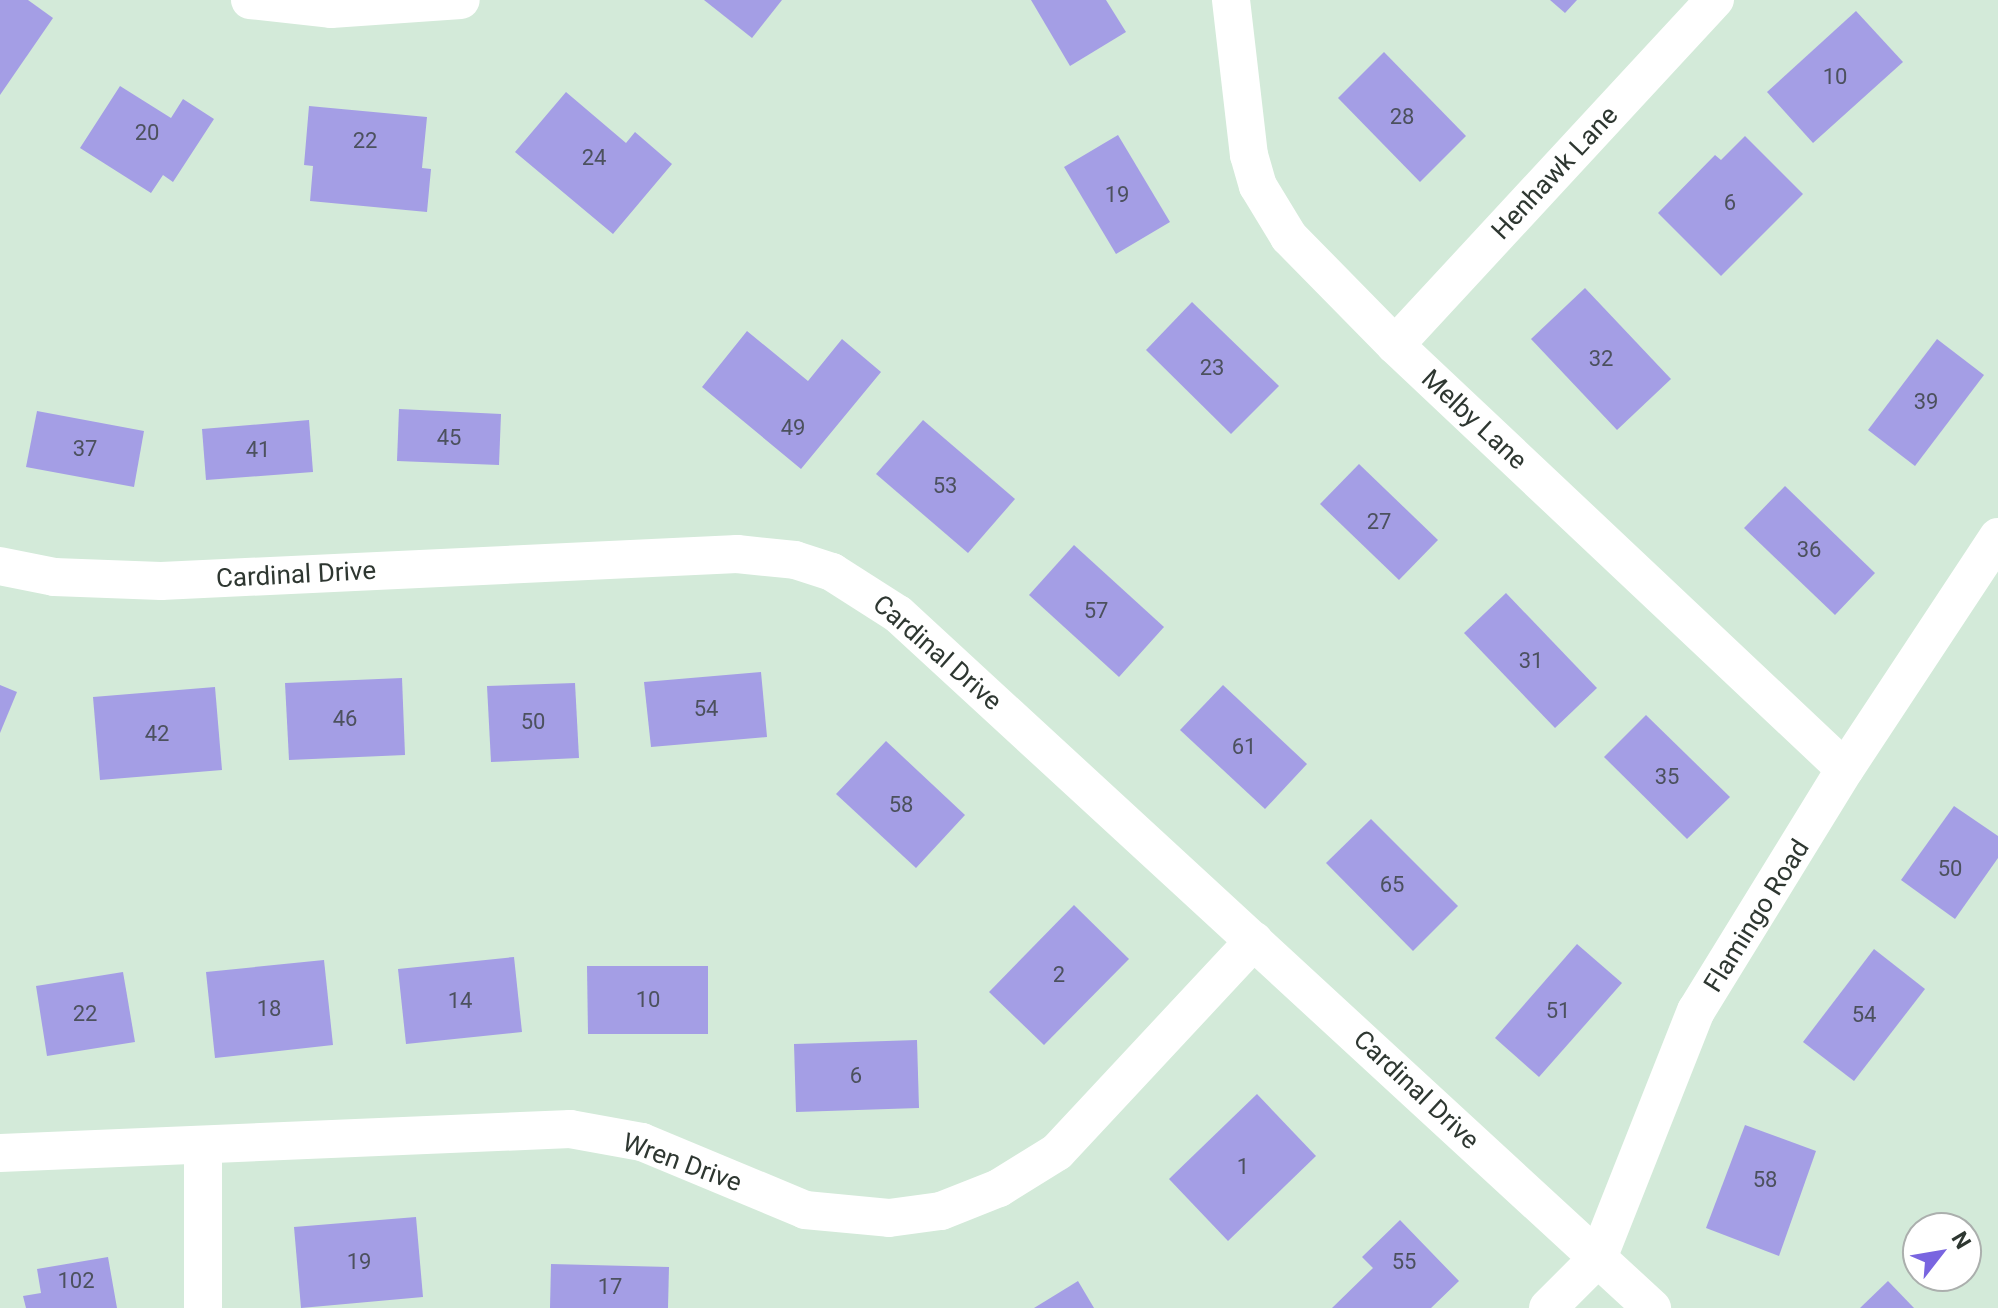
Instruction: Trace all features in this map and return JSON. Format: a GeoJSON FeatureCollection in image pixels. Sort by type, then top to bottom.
{"type":"FeatureCollection","features":[{"type":"Feature","properties":{"kind":"street"},"geometry":{"type":"LineString","coordinates":[[250,0],[331,9],[461,0]]}},
{"type":"Feature","properties":{"kind":"street","name":"Melby Lane"},"geometry":{"type":"LineString","coordinates":[[1231,0],[1249,155],[1258,186],[1313,265],[1845,769]]}},
{"type":"Feature","properties":{"kind":"street","name":"Henhawk Lane"},"geometry":{"type":"LineString","coordinates":[[1395,345],[1715,0]]}},
{"type":"Feature","properties":{"kind":"street","name":"Flamingo Road"},"geometry":{"type":"LineString","coordinates":[[1548,1308],[1598,1258],[1696,1011],[1845,769],[1998,537]]}},
{"type":"Feature","properties":{"kind":"street","name":"Cardinal Drive"},"geometry":{"type":"LineString","coordinates":[[0,566],[54,577],[161,581],[737,554],[795,560],[863,588],[898,614],[1652,1308]]}},
{"type":"Feature","properties":{"kind":"street","name":"Wren Drive"},"geometry":{"type":"LineString","coordinates":[[0,1153],[203,1146],[444,1131],[570,1129],[642,1142],[805,1210],[889,1218],[941,1211],[999,1188],[1057,1152],[1254,941]]}},
{"type":"Feature","properties":{"kind":"street"},"geometry":{"type":"LineString","coordinates":[[203,1146],[203,1308]]}},
{"type":"Feature","properties":{"kind":"building"},"geometry":{"type":"Polygon","coordinates":[[[0,0],[28,0],[53,18],[0,95],[0,0]]]}},
{"type":"Feature","properties":{"kind":"building"},"geometry":{"type":"Polygon","coordinates":[[[704,0],[782,0],[752,38],[704,0]]]}},
{"type":"Feature","properties":{"kind":"building"},"geometry":{"type":"Polygon","coordinates":[[[1031,0],[1106,0],[1126,32],[1070,66],[1031,0]]]}},
{"type":"Feature","properties":{"kind":"building"},"geometry":{"type":"Polygon","coordinates":[[[1550,0],[1577,0],[1565,13],[1550,0]]]}},
{"type":"Feature","properties":{"kind":"building"},"geometry":{"type":"Polygon","coordinates":[[[1856,11],[1903,62],[1813,143],[1767,92],[1856,11]]]}},
{"type":"Feature","properties":{"kind":"building"},"geometry":{"type":"Polygon","coordinates":[[[1384,52],[1466,136],[1420,182],[1338,98],[1384,52]]]}},
{"type":"Feature","properties":{"kind":"building"},"geometry":{"type":"Polygon","coordinates":[[[120,86],[171,118],[183,99],[214,119],[173,182],[163,175],[151,193],[80,148],[120,86]]]}},
{"type":"Feature","properties":{"kind":"building"},"geometry":{"type":"Polygon","coordinates":[[[566,92],[626,143],[635,132],[672,164],[613,234],[515,152],[566,92]]]}},
{"type":"Feature","properties":{"kind":"building"},"geometry":{"type":"Polygon","coordinates":[[[309,106],[427,117],[422,168],[431,169],[427,212],[310,201],[313,166],[304,165],[309,106]]]}},
{"type":"Feature","properties":{"kind":"building"},"geometry":{"type":"Polygon","coordinates":[[[1118,135],[1170,222],[1116,254],[1064,167],[1118,135]]]}},
{"type":"Feature","properties":{"kind":"building"},"geometry":{"type":"Polygon","coordinates":[[[1745,136],[1803,194],[1721,276],[1658,213],[1715,155],[1721,160],[1745,136]]]}},
{"type":"Feature","properties":{"kind":"building"},"geometry":{"type":"Polygon","coordinates":[[[1585,288],[1671,379],[1617,430],[1531,339],[1585,288]]]}},
{"type":"Feature","properties":{"kind":"building"},"geometry":{"type":"Polygon","coordinates":[[[1192,302],[1279,386],[1231,434],[1146,350],[1192,302]]]}},
{"type":"Feature","properties":{"kind":"building"},"geometry":{"type":"Polygon","coordinates":[[[747,331],[808,381],[842,339],[881,372],[801,469],[702,387],[747,331]]]}},
{"type":"Feature","properties":{"kind":"building"},"geometry":{"type":"Polygon","coordinates":[[[1937,339],[1984,375],[1915,466],[1868,430],[1937,339]]]}},
{"type":"Feature","properties":{"kind":"building"},"geometry":{"type":"Polygon","coordinates":[[[399,409],[501,414],[499,465],[397,461],[399,409]]]}},
{"type":"Feature","properties":{"kind":"building"},"geometry":{"type":"Polygon","coordinates":[[[37,411],[144,431],[134,487],[26,467],[37,411]]]}},
{"type":"Feature","properties":{"kind":"building"},"geometry":{"type":"Polygon","coordinates":[[[309,420],[313,472],[206,480],[202,429],[309,420]]]}},
{"type":"Feature","properties":{"kind":"building"},"geometry":{"type":"Polygon","coordinates":[[[923,420],[1015,499],[968,553],[876,474],[923,420]]]}},
{"type":"Feature","properties":{"kind":"building"},"geometry":{"type":"Polygon","coordinates":[[[1359,464],[1438,540],[1399,580],[1320,504],[1359,464]]]}},
{"type":"Feature","properties":{"kind":"building"},"geometry":{"type":"Polygon","coordinates":[[[1785,486],[1875,573],[1835,615],[1744,528],[1785,486]]]}},
{"type":"Feature","properties":{"kind":"building"},"geometry":{"type":"Polygon","coordinates":[[[1074,545],[1164,627],[1119,677],[1029,595],[1074,545]]]}},
{"type":"Feature","properties":{"kind":"building"},"geometry":{"type":"Polygon","coordinates":[[[1506,593],[1597,688],[1555,728],[1464,633],[1506,593]]]}},
{"type":"Feature","properties":{"kind":"building"},"geometry":{"type":"Polygon","coordinates":[[[761,672],[767,737],[651,747],[644,682],[761,672]]]}},
{"type":"Feature","properties":{"kind":"building"},"geometry":{"type":"Polygon","coordinates":[[[402,678],[405,755],[289,760],[285,683],[402,678]]]}},
{"type":"Feature","properties":{"kind":"building"},"geometry":{"type":"Polygon","coordinates":[[[575,683],[579,758],[491,762],[487,686],[575,683]]]}},
{"type":"Feature","properties":{"kind":"building"},"geometry":{"type":"Polygon","coordinates":[[[0,685],[17,692],[0,733],[0,685]]]}},
{"type":"Feature","properties":{"kind":"building"},"geometry":{"type":"Polygon","coordinates":[[[1223,685],[1307,764],[1265,809],[1180,730],[1223,685]]]}},
{"type":"Feature","properties":{"kind":"building"},"geometry":{"type":"Polygon","coordinates":[[[215,687],[222,770],[100,780],[93,697],[215,687]]]}},
{"type":"Feature","properties":{"kind":"building"},"geometry":{"type":"Polygon","coordinates":[[[1646,715],[1730,797],[1687,839],[1604,757],[1646,715]]]}},
{"type":"Feature","properties":{"kind":"building"},"geometry":{"type":"Polygon","coordinates":[[[886,741],[965,815],[916,868],[836,794],[886,741]]]}},
{"type":"Feature","properties":{"kind":"building"},"geometry":{"type":"Polygon","coordinates":[[[1954,806],[1998,836],[1998,858],[1955,919],[1901,880],[1954,806]]]}},
{"type":"Feature","properties":{"kind":"building"},"geometry":{"type":"Polygon","coordinates":[[[1371,819],[1458,906],[1413,951],[1326,863],[1371,819]]]}},
{"type":"Feature","properties":{"kind":"building"},"geometry":{"type":"Polygon","coordinates":[[[1074,905],[1129,959],[1044,1045],[989,992],[1074,905]]]}},
{"type":"Feature","properties":{"kind":"building"},"geometry":{"type":"Polygon","coordinates":[[[1577,944],[1622,983],[1539,1077],[1495,1038],[1577,944]]]}},
{"type":"Feature","properties":{"kind":"building"},"geometry":{"type":"Polygon","coordinates":[[[1874,949],[1925,989],[1854,1081],[1803,1042],[1874,949]]]}},
{"type":"Feature","properties":{"kind":"building"},"geometry":{"type":"Polygon","coordinates":[[[514,957],[522,1032],[406,1044],[398,969],[514,957]]]}},
{"type":"Feature","properties":{"kind":"building"},"geometry":{"type":"Polygon","coordinates":[[[324,960],[333,1045],[215,1058],[206,972],[324,960]]]}},
{"type":"Feature","properties":{"kind":"building"},"geometry":{"type":"Polygon","coordinates":[[[587,966],[708,966],[708,1034],[588,1034],[587,966]]]}},
{"type":"Feature","properties":{"kind":"building"},"geometry":{"type":"Polygon","coordinates":[[[123,972],[135,1042],[47,1056],[36,986],[123,972]]]}},
{"type":"Feature","properties":{"kind":"building"},"geometry":{"type":"Polygon","coordinates":[[[917,1040],[919,1108],[796,1112],[794,1044],[917,1040]]]}},
{"type":"Feature","properties":{"kind":"building"},"geometry":{"type":"Polygon","coordinates":[[[1257,1094],[1316,1156],[1228,1241],[1169,1179],[1257,1094]]]}},
{"type":"Feature","properties":{"kind":"building"},"geometry":{"type":"Polygon","coordinates":[[[1745,1125],[1816,1151],[1779,1256],[1706,1228],[1745,1125]]]}},
{"type":"Feature","properties":{"kind":"building"},"geometry":{"type":"Polygon","coordinates":[[[416,1217],[423,1297],[301,1308],[294,1227],[416,1217]]]}},
{"type":"Feature","properties":{"kind":"building"},"geometry":{"type":"Polygon","coordinates":[[[1400,1220],[1459,1281],[1431,1308],[1332,1308],[1373,1268],[1362,1257],[1400,1220]]]}},
{"type":"Feature","properties":{"kind":"building"},"geometry":{"type":"Polygon","coordinates":[[[108,1257],[117,1308],[26,1308],[23,1296],[41,1293],[37,1269],[108,1257]]]}},
{"type":"Feature","properties":{"kind":"building"},"geometry":{"type":"Polygon","coordinates":[[[551,1264],[669,1267],[668,1308],[550,1308],[551,1264]]]}},
{"type":"Feature","properties":{"kind":"building"},"geometry":{"type":"Polygon","coordinates":[[[1078,1281],[1094,1308],[1034,1308],[1078,1281]]]}},
{"type":"Feature","properties":{"kind":"building"},"geometry":{"type":"Polygon","coordinates":[[[1888,1281],[1914,1308],[1860,1308],[1888,1281]]]}}]}
